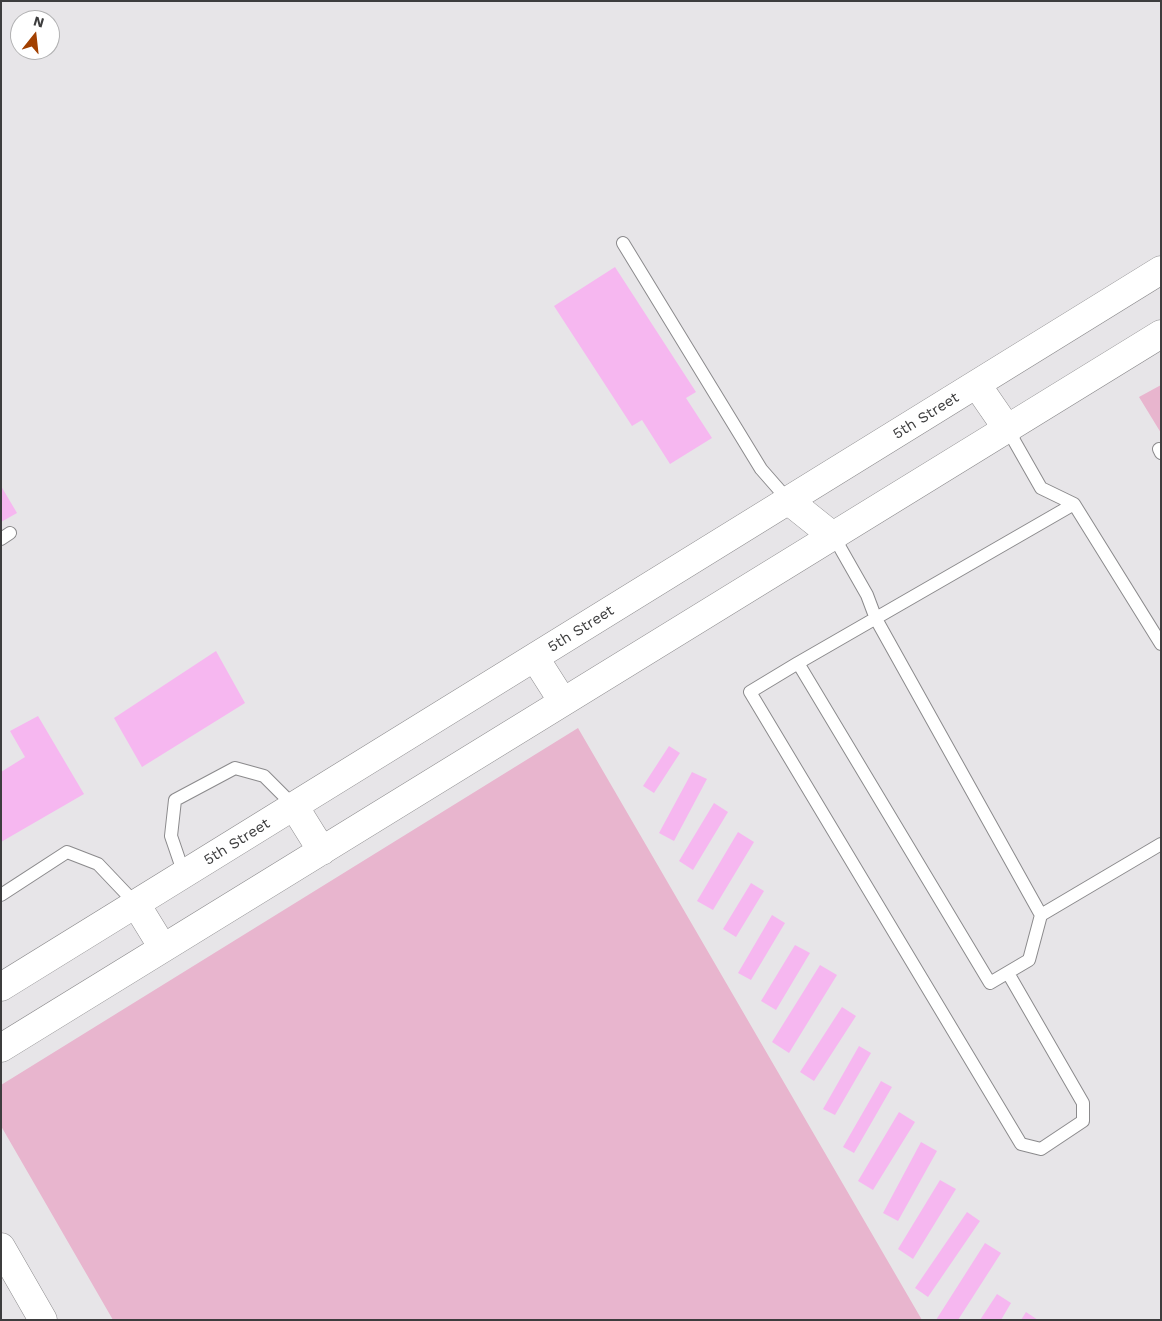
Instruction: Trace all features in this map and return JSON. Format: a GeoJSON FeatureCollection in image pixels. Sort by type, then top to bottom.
{"type":"FeatureCollection","features":[{"type":"Feature","properties":{"kind":"main road","name":"5th Street"},"geometry":{"type":"LineString","coordinates":[[1,987],[1161,270]]}},
{"type":"Feature","properties":{"kind":"main road"},"geometry":{"type":"LineString","coordinates":[[1,1048],[1008,430],[1161,334]]}},
{"type":"Feature","properties":{"kind":"main road"},"geometry":{"type":"LineString","coordinates":[[977,384],[1008,430]]}},
{"type":"Feature","properties":{"kind":"main road"},"geometry":{"type":"LineString","coordinates":[[788,501],[834,537]]}},
{"type":"Feature","properties":{"kind":"main road"},"geometry":{"type":"LineString","coordinates":[[534,658],[563,702]]}},
{"type":"Feature","properties":{"kind":"main road"},"geometry":{"type":"LineString","coordinates":[[294,806],[322,851]]}},
{"type":"Feature","properties":{"kind":"main road"},"geometry":{"type":"LineString","coordinates":[[136,904],[163,948]]}},
{"type":"Feature","properties":{"kind":"main road"},"geometry":{"type":"LineString","coordinates":[[1,1248],[43,1320]]}},
{"type":"Feature","properties":{"kind":"lane"},"geometry":{"type":"LineString","coordinates":[[623,243],[761,469],[788,501]]}},
{"type":"Feature","properties":{"kind":"lane"},"geometry":{"type":"LineString","coordinates":[[1008,430],[1040,488],[1074,504],[1161,644]]}},
{"type":"Feature","properties":{"kind":"lane"},"geometry":{"type":"LineString","coordinates":[[1008,973],[1083,1103],[1083,1120],[1040,1149],[1021,1144],[750,692],[798,662],[1074,504]]}},
{"type":"Feature","properties":{"kind":"lane"},"geometry":{"type":"LineString","coordinates":[[798,662],[990,983],[1029,960],[1041,915],[876,619],[867,595],[834,537]]}},
{"type":"Feature","properties":{"kind":"lane"},"geometry":{"type":"LineString","coordinates":[[184,874],[172,836],[175,800],[235,768],[264,776],[294,806]]}},
{"type":"Feature","properties":{"kind":"lane"},"geometry":{"type":"LineString","coordinates":[[1041,915],[1161,844]]}},
{"type":"Feature","properties":{"kind":"lane"},"geometry":{"type":"LineString","coordinates":[[1,895],[67,852],[98,864],[136,904]]}},
{"type":"Feature","properties":{"kind":"shaded area"},"geometry":{"type":"Polygon","coordinates":[[[1161,385],[1161,433],[1139,397],[1161,385]]]}},
{"type":"Feature","properties":{"kind":"shaded area"},"geometry":{"type":"Polygon","coordinates":[[[578,728],[922,1320],[113,1320],[1,1126],[1,1085],[578,728]]]}},
{"type":"Feature","properties":{"kind":"building"},"geometry":{"type":"Polygon","coordinates":[[[615,267],[696,392],[686,398],[712,438],[670,464],[642,420],[632,426],[554,306],[615,267]]]}},
{"type":"Feature","properties":{"kind":"building"},"geometry":{"type":"Polygon","coordinates":[[[1,486],[17,513],[1,522],[1,486]]]}},
{"type":"Feature","properties":{"kind":"building"},"geometry":{"type":"Polygon","coordinates":[[[216,651],[245,703],[142,767],[114,718],[216,651]]]}},
{"type":"Feature","properties":{"kind":"building"},"geometry":{"type":"Polygon","coordinates":[[[38,716],[84,794],[1,842],[1,772],[25,757],[10,731],[38,716]]]}},
{"type":"Feature","properties":{"kind":"building"},"geometry":{"type":"Polygon","coordinates":[[[669,746],[680,753],[654,793],[643,786],[669,746]]]}},
{"type":"Feature","properties":{"kind":"building"},"geometry":{"type":"Polygon","coordinates":[[[692,772],[707,779],[674,841],[659,833],[692,772]]]}},
{"type":"Feature","properties":{"kind":"building"},"geometry":{"type":"Polygon","coordinates":[[[714,803],[728,812],[693,870],[679,861],[714,803]]]}},
{"type":"Feature","properties":{"kind":"building"},"geometry":{"type":"Polygon","coordinates":[[[738,832],[754,842],[713,910],[697,901],[738,832]]]}},
{"type":"Feature","properties":{"kind":"building"},"geometry":{"type":"Polygon","coordinates":[[[751,883],[764,891],[736,937],[723,929],[751,883]]]}},
{"type":"Feature","properties":{"kind":"building"},"geometry":{"type":"Polygon","coordinates":[[[772,915],[785,923],[751,980],[738,973],[772,915]]]}},
{"type":"Feature","properties":{"kind":"building"},"geometry":{"type":"Polygon","coordinates":[[[795,945],[810,953],[776,1010],[761,1001],[795,945]]]}},
{"type":"Feature","properties":{"kind":"building"},"geometry":{"type":"Polygon","coordinates":[[[820,965],[837,975],[789,1053],[772,1042],[820,965]]]}},
{"type":"Feature","properties":{"kind":"building"},"geometry":{"type":"Polygon","coordinates":[[[842,1007],[856,1016],[814,1081],[800,1072],[842,1007]]]}},
{"type":"Feature","properties":{"kind":"building"},"geometry":{"type":"Polygon","coordinates":[[[859,1046],[871,1053],[835,1115],[823,1109],[859,1046]]]}},
{"type":"Feature","properties":{"kind":"building"},"geometry":{"type":"Polygon","coordinates":[[[881,1081],[892,1087],[854,1153],[843,1147],[881,1081]]]}},
{"type":"Feature","properties":{"kind":"building"},"geometry":{"type":"Polygon","coordinates":[[[899,1112],[915,1122],[873,1190],[858,1181],[899,1112]]]}},
{"type":"Feature","properties":{"kind":"building"},"geometry":{"type":"Polygon","coordinates":[[[921,1142],[937,1151],[898,1221],[883,1213],[921,1142]]]}},
{"type":"Feature","properties":{"kind":"building"},"geometry":{"type":"Polygon","coordinates":[[[940,1180],[956,1189],[913,1259],[898,1249],[940,1180]]]}},
{"type":"Feature","properties":{"kind":"building"},"geometry":{"type":"Polygon","coordinates":[[[967,1212],[980,1221],[928,1297],[915,1288],[967,1212]]]}},
{"type":"Feature","properties":{"kind":"building"},"geometry":{"type":"Polygon","coordinates":[[[985,1243],[1001,1253],[958,1320],[936,1320],[985,1243]]]}},
{"type":"Feature","properties":{"kind":"building"},"geometry":{"type":"Polygon","coordinates":[[[997,1294],[1011,1303],[1001,1320],[980,1320],[997,1294]]]}},
{"type":"Feature","properties":{"kind":"building"},"geometry":{"type":"Polygon","coordinates":[[[1026,1312],[1038,1320],[1021,1320],[1026,1312]]]}}]}
